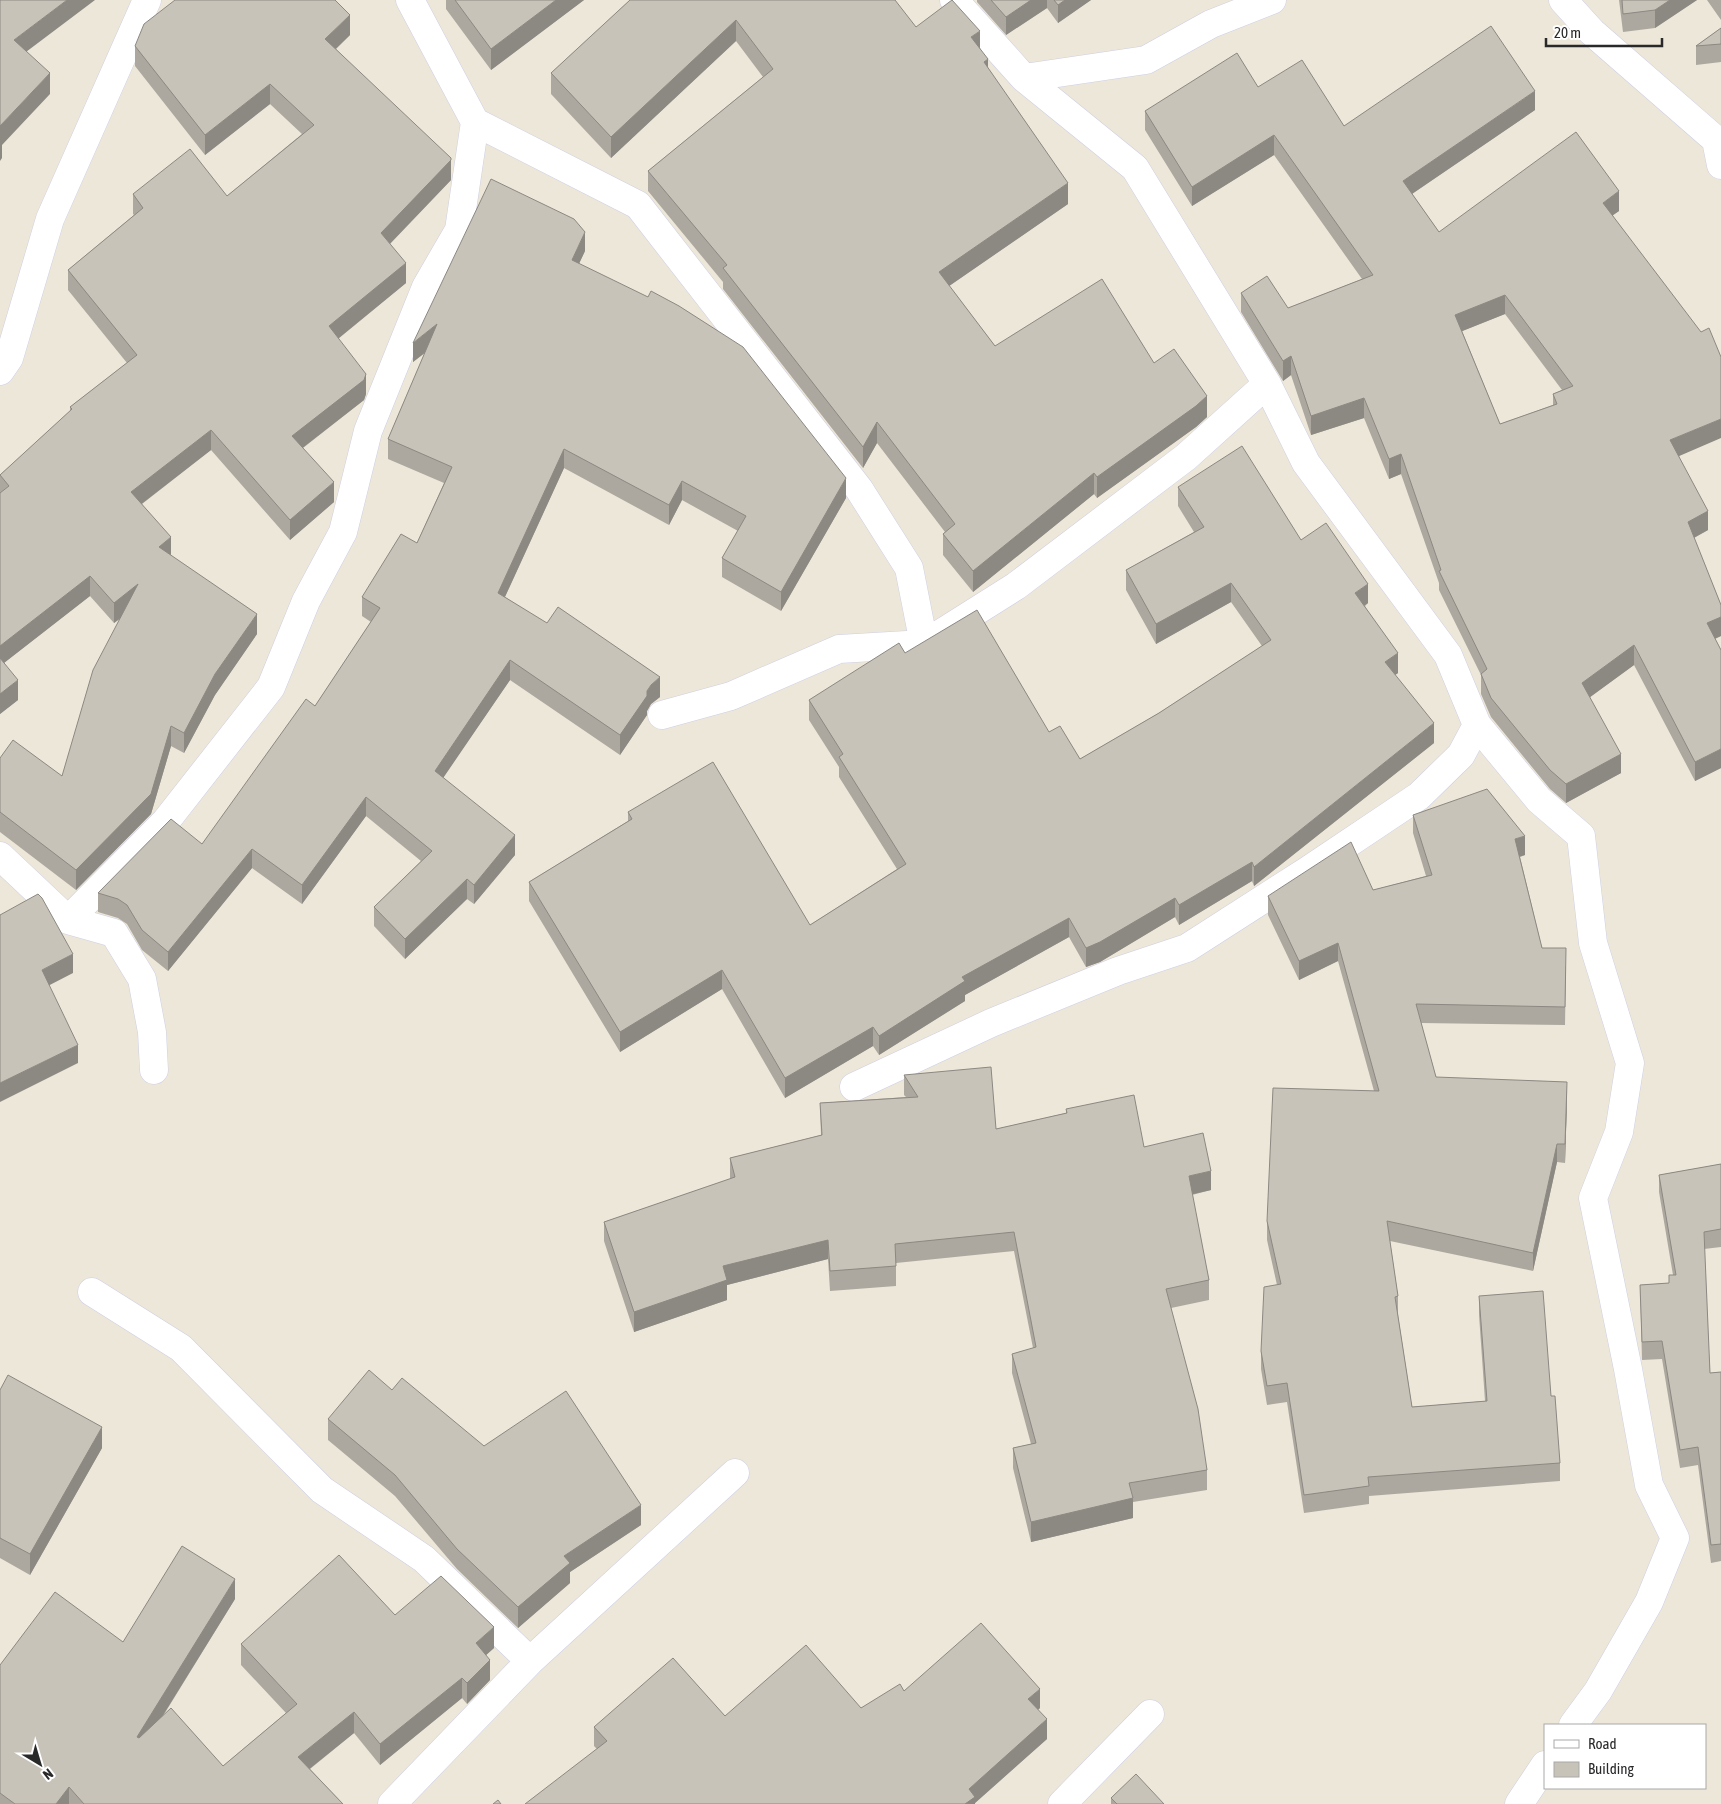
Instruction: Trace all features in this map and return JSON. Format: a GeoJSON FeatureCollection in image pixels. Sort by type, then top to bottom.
{"type":"FeatureCollection","features":[{"type":"Feature","properties":{"kind":"street"},"geometry":{"type":"LineString","coordinates":[[0,371],[9,358],[50,219],[147,0]]}},
{"type":"Feature","properties":{"kind":"street"},"geometry":{"type":"LineString","coordinates":[[410,0],[475,122],[638,205],[859,489],[909,568],[924,644]]}},
{"type":"Feature","properties":{"kind":"street"},"geometry":{"type":"LineString","coordinates":[[954,0],[1024,78],[1136,168],[1267,384],[1306,463],[1448,654],[1477,725],[1539,800],[1581,836],[1593,943],[1630,1063],[1619,1132],[1592,1198],[1628,1369],[1649,1485],[1675,1538],[1649,1602],[1598,1690],[1574,1724]]}},
{"type":"Feature","properties":{"kind":"street"},"geometry":{"type":"LineString","coordinates":[[1024,78],[1146,60],[1211,24],[1272,0]]}},
{"type":"Feature","properties":{"kind":"street"},"geometry":{"type":"LineString","coordinates":[[1563,0],[1592,32],[1719,149]]}},
{"type":"Feature","properties":{"kind":"street"},"geometry":{"type":"LineString","coordinates":[[68,920],[166,821],[271,687],[306,600],[343,532],[368,431],[426,287],[458,230],[475,122]]}},
{"type":"Feature","properties":{"kind":"street"},"geometry":{"type":"LineString","coordinates":[[662,715],[731,696],[839,648],[924,644],[1016,586],[1178,463],[1267,384]]}},
{"type":"Feature","properties":{"kind":"street"},"geometry":{"type":"LineString","coordinates":[[854,1087],[991,1023],[1118,971],[1187,948],[1307,871],[1418,796],[1461,755],[1477,725]]}},
{"type":"Feature","properties":{"kind":"street"},"geometry":{"type":"LineString","coordinates":[[0,856],[68,920],[114,932],[142,979],[152,1032],[154,1070]]}},
{"type":"Feature","properties":{"kind":"street"},"geometry":{"type":"LineString","coordinates":[[92,1292],[181,1348],[322,1490],[424,1559],[530,1661]]}},
{"type":"Feature","properties":{"kind":"street"},"geometry":{"type":"LineString","coordinates":[[392,1804],[530,1661],[735,1473]]}},
{"type":"Feature","properties":{"kind":"street"},"geometry":{"type":"LineString","coordinates":[[1062,1804],[1150,1714]]}},
{"type":"Feature","properties":{"kind":"street"},"geometry":{"type":"LineString","coordinates":[[1519,1804],[1544,1766]]}},
{"type":"Feature","properties":{"kind":"building"},"geometry":{"type":"Polygon","coordinates":[[[0,0],[67,0],[14,40],[50,73],[0,126],[0,0]]]}},
{"type":"Feature","properties":{"kind":"building"},"geometry":{"type":"Polygon","coordinates":[[[175,0],[335,0],[350,15],[325,39],[451,160],[381,233],[406,263],[329,326],[366,374],[364,380],[292,436],[334,482],[290,520],[211,430],[131,492],[171,537],[159,547],[257,614],[215,674],[184,733],[171,726],[151,794],[76,870],[0,812],[0,758],[13,740],[62,776],[93,670],[138,584],[114,603],[90,576],[0,646],[0,493],[9,486],[0,475],[72,409],[70,407],[137,355],[68,270],[143,208],[133,194],[190,149],[227,196],[314,125],[270,84],[205,135],[135,46],[144,24],[175,0]]]}},
{"type":"Feature","properties":{"kind":"building"},"geometry":{"type":"Polygon","coordinates":[[[455,0],[556,0],[491,49],[455,0]]]}},
{"type":"Feature","properties":{"kind":"building"},"geometry":{"type":"Polygon","coordinates":[[[630,0],[895,0],[916,27],[952,0],[980,31],[971,37],[988,59],[984,62],[1068,183],[939,272],[995,346],[1102,279],[1154,363],[1174,349],[1207,396],[1196,406],[1097,477],[1094,473],[973,571],[943,534],[955,524],[877,422],[863,447],[723,268],[727,265],[648,171],[773,69],[736,20],[611,137],[551,73],[630,0]]]}},
{"type":"Feature","properties":{"kind":"building"},"geometry":{"type":"Polygon","coordinates":[[[991,0],[1031,0],[1006,17],[991,0]]]}},
{"type":"Feature","properties":{"kind":"building"},"geometry":{"type":"Polygon","coordinates":[[[1054,0],[1065,0],[1058,5],[1054,0]]]}},
{"type":"Feature","properties":{"kind":"building"},"geometry":{"type":"Polygon","coordinates":[[[1622,0],[1670,0],[1655,10],[1623,14],[1622,0]]]}},
{"type":"Feature","properties":{"kind":"building"},"geometry":{"type":"Polygon","coordinates":[[[1491,26],[1535,91],[1403,181],[1439,232],[1576,132],[1619,191],[1603,203],[1701,332],[1709,328],[1721,357],[1721,419],[1670,440],[1708,511],[1688,522],[1721,605],[1721,617],[1707,623],[1721,650],[1721,749],[1695,762],[1634,645],[1582,683],[1621,754],[1566,784],[1550,770],[1491,698],[1481,674],[1487,669],[1439,571],[1441,570],[1401,454],[1389,459],[1364,398],[1311,416],[1291,356],[1283,361],[1241,293],[1267,276],[1288,308],[1373,275],[1274,135],[1192,187],[1145,111],[1237,53],[1258,87],[1302,60],[1344,126],[1491,26]],[[1505,295],[1455,315],[1500,424],[1557,404],[1553,394],[1573,386],[1505,295]]]}},
{"type":"Feature","properties":{"kind":"building"},"geometry":{"type":"Polygon","coordinates":[[[1721,28],[1721,44],[1696,46],[1721,28]]]}},
{"type":"Feature","properties":{"kind":"building"},"geometry":{"type":"Polygon","coordinates":[[[491,179],[574,219],[585,232],[572,260],[648,297],[651,291],[679,306],[743,347],[846,478],[781,592],[722,558],[746,516],[682,481],[669,505],[564,449],[498,593],[547,623],[558,607],[660,677],[651,685],[647,691],[647,696],[620,735],[510,660],[435,771],[515,835],[474,885],[467,879],[405,939],[374,907],[432,851],[366,797],[302,885],[252,849],[168,952],[142,930],[127,905],[118,899],[98,893],[171,819],[202,844],[306,699],[315,706],[380,608],[362,597],[401,534],[417,543],[452,467],[388,439],[437,324],[413,343],[491,179]]]}},
{"type":"Feature","properties":{"kind":"building"},"geometry":{"type":"Polygon","coordinates":[[[1242,446],[1301,540],[1326,523],[1368,584],[1355,593],[1398,653],[1385,662],[1434,723],[1254,867],[1252,862],[1179,905],[1175,898],[1100,942],[1086,948],[1069,918],[962,977],[965,981],[879,1036],[873,1027],[785,1078],[722,970],[620,1032],[529,882],[632,819],[628,812],[713,762],[810,925],[906,864],[839,757],[843,754],[809,700],[899,643],[905,653],[977,610],[1049,732],[1060,726],[1080,759],[1159,713],[1271,640],[1231,583],[1156,624],[1126,570],[1204,527],[1178,487],[1242,446]]]}},
{"type":"Feature","properties":{"kind":"building"},"geometry":{"type":"Polygon","coordinates":[[[0,658],[18,680],[0,694],[0,658]]]}},
{"type":"Feature","properties":{"kind":"building"},"geometry":{"type":"Polygon","coordinates":[[[1487,789],[1525,836],[1515,839],[1542,948],[1566,948],[1565,1007],[1416,1004],[1436,1077],[1567,1082],[1565,1144],[1557,1144],[1533,1253],[1387,1221],[1398,1296],[1395,1297],[1412,1407],[1487,1401],[1479,1296],[1543,1291],[1551,1396],[1555,1396],[1560,1463],[1368,1477],[1369,1486],[1304,1495],[1287,1383],[1267,1386],[1261,1351],[1264,1287],[1281,1284],[1267,1221],[1273,1088],[1379,1091],[1338,943],[1299,961],[1268,896],[1351,842],[1373,890],[1432,875],[1413,815],[1487,789]]]}},
{"type":"Feature","properties":{"kind":"building"},"geometry":{"type":"Polygon","coordinates":[[[38,894],[73,954],[42,970],[78,1045],[0,1083],[0,915],[38,894]]]}},
{"type":"Feature","properties":{"kind":"building"},"geometry":{"type":"Polygon","coordinates":[[[991,1067],[996,1129],[1067,1113],[1066,1109],[1134,1095],[1144,1147],[1203,1133],[1211,1171],[1189,1176],[1209,1280],[1166,1289],[1198,1409],[1207,1470],[1129,1483],[1133,1498],[1031,1522],[1013,1448],[1036,1443],[1012,1354],[1036,1347],[1014,1232],[895,1244],[896,1266],[830,1271],[828,1240],[723,1266],[727,1280],[634,1312],[604,1222],[735,1177],[730,1158],[822,1135],[820,1103],[918,1097],[904,1075],[991,1067]]]}},
{"type":"Feature","properties":{"kind":"building"},"geometry":{"type":"Polygon","coordinates":[[[1721,1164],[1721,1229],[1704,1232],[1710,1373],[1721,1372],[1721,1544],[1711,1545],[1698,1447],[1680,1450],[1662,1341],[1642,1342],[1640,1285],[1669,1283],[1669,1275],[1676,1275],[1659,1175],[1721,1164]]]}},
{"type":"Feature","properties":{"kind":"building"},"geometry":{"type":"Polygon","coordinates":[[[369,1370],[392,1390],[402,1378],[484,1446],[566,1391],[641,1505],[564,1556],[570,1563],[518,1607],[457,1549],[395,1475],[328,1419],[369,1370]]]}},
{"type":"Feature","properties":{"kind":"building"},"geometry":{"type":"Polygon","coordinates":[[[8,1375],[102,1427],[30,1554],[0,1538],[0,1390],[8,1375]]]}},
{"type":"Feature","properties":{"kind":"building"},"geometry":{"type":"Polygon","coordinates":[[[182,1546],[235,1579],[137,1737],[139,1738],[171,1708],[223,1766],[297,1704],[241,1644],[339,1555],[395,1615],[441,1576],[494,1627],[476,1643],[490,1660],[467,1683],[462,1678],[380,1744],[354,1712],[298,1757],[343,1804],[84,1804],[69,1787],[56,1804],[15,1804],[0,1793],[0,1665],[55,1592],[123,1642],[182,1546]]]}},
{"type":"Feature","properties":{"kind":"building"},"geometry":{"type":"Polygon","coordinates":[[[981,1623],[1040,1689],[1028,1699],[1047,1719],[969,1789],[975,1797],[965,1804],[525,1804],[607,1741],[594,1727],[673,1658],[725,1716],[806,1645],[861,1708],[900,1684],[904,1691],[981,1623]]]}},
{"type":"Feature","properties":{"kind":"building"},"geometry":{"type":"Polygon","coordinates":[[[1136,1774],[1164,1804],[1117,1804],[1111,1798],[1136,1774]]]}},
{"type":"Feature","properties":{"kind":"building"},"geometry":{"type":"Polygon","coordinates":[[[498,1800],[501,1804],[493,1804],[498,1800]]]}}]}
